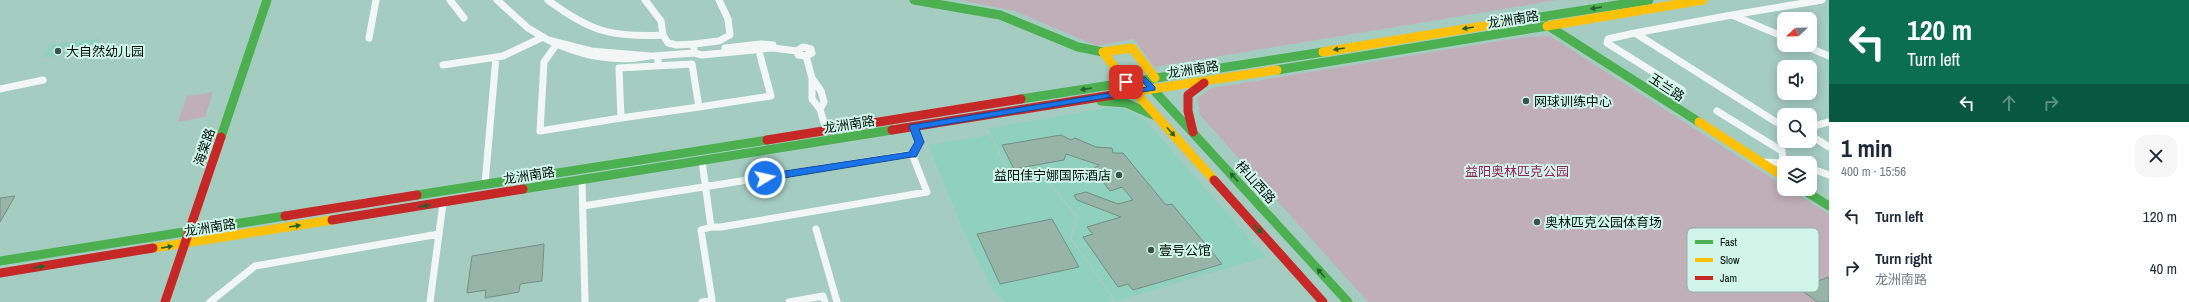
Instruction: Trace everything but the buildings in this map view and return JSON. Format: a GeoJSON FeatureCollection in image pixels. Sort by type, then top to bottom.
{"type":"FeatureCollection","features":[{"type":"Feature","properties":{"kind":"main road","name":"海棠路"},"geometry":{"type":"LineString","coordinates":[[165,302],[267,0]]}},
{"type":"Feature","properties":{"kind":"main road"},"geometry":{"type":"LineString","coordinates":[[914,0],[1000,15],[1078,47],[1103,52],[1132,48],[1155,78]]}},
{"type":"Feature","properties":{"kind":"main road","name":"龙洲南路"},"geometry":{"type":"LineString","coordinates":[[0,261],[1648,0]]}},
{"type":"Feature","properties":{"kind":"main road","name":"龙洲南路"},"geometry":{"type":"LineString","coordinates":[[0,273],[1549,26],[1703,0]]}},
{"type":"Feature","properties":{"kind":"main road","name":"玉兰路"},"geometry":{"type":"LineString","coordinates":[[1537,17],[1777,172]]}},
{"type":"Feature","properties":{"kind":"main road"},"geometry":{"type":"LineString","coordinates":[[1103,52],[1126,82],[1323,302]]}},
{"type":"Feature","properties":{"kind":"main road","name":"梓山西路"},"geometry":{"type":"LineString","coordinates":[[1145,80],[1348,302]]}},
{"type":"Feature","properties":{"kind":"main road"},"geometry":{"type":"LineString","coordinates":[[1194,134],[1188,111],[1188,95],[1199,84],[1211,80]]}},
{"type":"Feature","properties":{"kind":"main road"},"geometry":{"type":"LineString","coordinates":[[1067,102],[1104,101],[1126,103],[1158,118]]}},
{"type":"Feature","properties":{"kind":"main road"},"geometry":{"type":"LineString","coordinates":[[1813,196],[1829,206]]}},
{"type":"Feature","properties":{"kind":"street"},"geometry":{"type":"LineString","coordinates":[[369,38],[376,0]]}},
{"type":"Feature","properties":{"kind":"street"},"geometry":{"type":"LineString","coordinates":[[450,0],[464,18]]}},
{"type":"Feature","properties":{"kind":"street"},"geometry":{"type":"LineString","coordinates":[[497,0],[516,19],[566,50],[588,56],[612,59],[638,60],[650,56]]}},
{"type":"Feature","properties":{"kind":"street"},"geometry":{"type":"LineString","coordinates":[[548,0],[574,20],[614,35],[641,37],[663,35]]}},
{"type":"Feature","properties":{"kind":"street"},"geometry":{"type":"LineString","coordinates":[[645,0],[661,20],[663,35],[668,43],[677,45],[719,41],[730,34],[728,19],[719,0]]}},
{"type":"Feature","properties":{"kind":"street"},"geometry":{"type":"LineString","coordinates":[[1682,90],[1608,43],[1608,39],[1732,15],[1822,0]]}},
{"type":"Feature","properties":{"kind":"street"},"geometry":{"type":"LineString","coordinates":[[1732,15],[1777,34]]}},
{"type":"Feature","properties":{"kind":"street"},"geometry":{"type":"LineString","coordinates":[[1635,33],[1777,122]]}},
{"type":"Feature","properties":{"kind":"street"},"geometry":{"type":"LineString","coordinates":[[444,65],[503,56],[546,39],[591,51],[650,56],[694,53],[702,55],[773,48],[808,48],[812,50],[811,55],[806,56],[812,78],[823,96],[824,102],[820,109]]}},
{"type":"Feature","properties":{"kind":"street"},"geometry":{"type":"LineString","coordinates":[[556,44],[544,62],[540,131],[771,96],[760,55]]}},
{"type":"Feature","properties":{"kind":"street"},"geometry":{"type":"LineString","coordinates":[[694,44],[694,53]]}},
{"type":"Feature","properties":{"kind":"street"},"geometry":{"type":"LineString","coordinates":[[1817,51],[1829,56]]}},
{"type":"Feature","properties":{"kind":"street"},"geometry":{"type":"LineString","coordinates":[[658,56],[658,66]]}},
{"type":"Feature","properties":{"kind":"street"},"geometry":{"type":"LineString","coordinates":[[485,184],[496,57]]}},
{"type":"Feature","properties":{"kind":"street"},"geometry":{"type":"LineString","coordinates":[[621,118],[619,68],[692,64],[699,107]]}},
{"type":"Feature","properties":{"kind":"street"},"geometry":{"type":"LineString","coordinates":[[812,78],[811,93],[814,104],[820,109],[826,130]]}},
{"type":"Feature","properties":{"kind":"street"},"geometry":{"type":"LineString","coordinates":[[0,89],[43,80]]}},
{"type":"Feature","properties":{"kind":"street"},"geometry":{"type":"LineString","coordinates":[[1717,111],[1782,151],[1784,156]]}},
{"type":"Feature","properties":{"kind":"street"},"geometry":{"type":"LineString","coordinates":[[1817,125],[1829,122]]}},
{"type":"Feature","properties":{"kind":"street"},"geometry":{"type":"LineString","coordinates":[[912,154],[919,142],[913,127]]}},
{"type":"Feature","properties":{"kind":"street"},"geometry":{"type":"LineString","coordinates":[[1817,139],[1829,147]]}},
{"type":"Feature","properties":{"kind":"street"},"geometry":{"type":"LineString","coordinates":[[583,206],[912,154]]}},
{"type":"Feature","properties":{"kind":"street"},"geometry":{"type":"LineString","coordinates":[[702,302],[712,300],[701,230],[711,226],[722,227],[927,192],[912,154]]}},
{"type":"Feature","properties":{"kind":"street"},"geometry":{"type":"LineString","coordinates":[[702,161],[711,226]]}},
{"type":"Feature","properties":{"kind":"street"},"geometry":{"type":"LineString","coordinates":[[1761,162],[1777,162]]}},
{"type":"Feature","properties":{"kind":"street"},"geometry":{"type":"LineString","coordinates":[[1817,171],[1829,175]]}},
{"type":"Feature","properties":{"kind":"street"},"geometry":{"type":"LineString","coordinates":[[582,180],[585,302]]}},
{"type":"Feature","properties":{"kind":"street"},"geometry":{"type":"LineString","coordinates":[[430,302],[443,202]]}},
{"type":"Feature","properties":{"kind":"street"},"geometry":{"type":"LineString","coordinates":[[816,229],[837,302]]}},
{"type":"Feature","properties":{"kind":"street"},"geometry":{"type":"LineString","coordinates":[[210,302],[255,266],[438,234]]}},
{"type":"Feature","properties":{"kind":"street"},"geometry":{"type":"LineString","coordinates":[[789,302],[824,296],[825,302]]}},
{"type":"Feature","properties":{"kind":"shaded area","name":"大自然幼儿园"},"geometry":{"type":"Polygon","coordinates":[[[100,39],[96,45],[81,47],[60,55],[41,58],[52,44],[100,39]]]}},
{"type":"Feature","properties":{"kind":"shaded area"},"geometry":{"type":"Polygon","coordinates":[[[1113,107],[1125,109],[1143,118],[1266,257],[1116,301],[1072,238],[1079,218],[1042,172],[1016,179],[1005,163],[988,128],[1113,107]]]}},
{"type":"Feature","properties":{"kind":"shaded area"},"geometry":{"type":"Polygon","coordinates":[[[990,135],[1003,163],[1016,180],[1041,173],[1076,218],[1070,238],[1112,298],[1111,302],[1007,302],[994,293],[964,232],[928,145],[990,135]]]}},
{"type":"Feature","properties":{"kind":"green space"},"geometry":{"type":"Polygon","coordinates":[[[960,0],[1557,0],[1154,67],[1134,39],[1097,46],[1015,11],[960,0]]]}},
{"type":"Feature","properties":{"kind":"green space","name":"益阳奥林匹克公园"},"geometry":{"type":"Polygon","coordinates":[[[1550,36],[1777,182],[1777,196],[1800,196],[1829,214],[1829,302],[1368,302],[1200,115],[1197,98],[1212,88],[1525,37],[1550,36]]]}},
{"type":"Feature","properties":{"kind":"green space"},"geometry":{"type":"Polygon","coordinates":[[[213,92],[205,117],[178,122],[187,96],[213,92]]]}},
{"type":"Feature","properties":{"kind":"traffic: fast"},"geometry":{"type":"LineString","coordinates":[[221,137],[267,0]]}},
{"type":"Feature","properties":{"kind":"traffic: fast"},"geometry":{"type":"LineString","coordinates":[[914,0],[1000,15],[1078,47],[1103,52]]}},
{"type":"Feature","properties":{"kind":"traffic: fast"},"geometry":{"type":"LineString","coordinates":[[1502,23],[1649,0]]}},
{"type":"Feature","properties":{"kind":"traffic: fast"},"geometry":{"type":"LineString","coordinates":[[1547,25],[1699,122]]}},
{"type":"Feature","properties":{"kind":"traffic: fast"},"geometry":{"type":"LineString","coordinates":[[1277,70],[1547,26]]}},
{"type":"Feature","properties":{"kind":"traffic: fast"},"geometry":{"type":"LineString","coordinates":[[1021,99],[1323,52]]}},
{"type":"Feature","properties":{"kind":"traffic: fast"},"geometry":{"type":"LineString","coordinates":[[1149,85],[1348,302]]}},
{"type":"Feature","properties":{"kind":"traffic: fast"},"geometry":{"type":"LineString","coordinates":[[1101,101],[1126,103],[1153,115]]}},
{"type":"Feature","properties":{"kind":"traffic: fast"},"geometry":{"type":"LineString","coordinates":[[523,189],[892,130]]}},
{"type":"Feature","properties":{"kind":"traffic: fast"},"geometry":{"type":"LineString","coordinates":[[417,195],[767,140]]}},
{"type":"Feature","properties":{"kind":"traffic: fast"},"geometry":{"type":"LineString","coordinates":[[1813,196],[1829,206]]}},
{"type":"Feature","properties":{"kind":"traffic: fast"},"geometry":{"type":"LineString","coordinates":[[0,261],[285,216]]}},
{"type":"Feature","properties":{"kind":"traffic: slow"},"geometry":{"type":"LineString","coordinates":[[1547,26],[1703,0]]}},
{"type":"Feature","properties":{"kind":"traffic: slow"},"geometry":{"type":"LineString","coordinates":[[1323,52],[1502,23]]}},
{"type":"Feature","properties":{"kind":"traffic: slow"},"geometry":{"type":"LineString","coordinates":[[1155,78],[1132,48],[1103,52],[1126,82],[1214,180]]}},
{"type":"Feature","properties":{"kind":"traffic: slow"},"geometry":{"type":"LineString","coordinates":[[1119,94],[1277,70]]}},
{"type":"Feature","properties":{"kind":"traffic: slow"},"geometry":{"type":"LineString","coordinates":[[1699,122],[1777,172]]}},
{"type":"Feature","properties":{"kind":"traffic: slow"},"geometry":{"type":"LineString","coordinates":[[153,248],[332,220]]}},
{"type":"Feature","properties":{"kind":"traffic: jam"},"geometry":{"type":"LineString","coordinates":[[1193,132],[1188,111],[1188,95],[1204,83]]}},
{"type":"Feature","properties":{"kind":"traffic: jam"},"geometry":{"type":"LineString","coordinates":[[892,130],[1119,94]]}},
{"type":"Feature","properties":{"kind":"traffic: jam"},"geometry":{"type":"LineString","coordinates":[[767,140],[1021,99]]}},
{"type":"Feature","properties":{"kind":"traffic: jam"},"geometry":{"type":"LineString","coordinates":[[165,302],[221,137]]}},
{"type":"Feature","properties":{"kind":"traffic: jam"},"geometry":{"type":"LineString","coordinates":[[1214,180],[1323,302]]}},
{"type":"Feature","properties":{"kind":"traffic: jam"},"geometry":{"type":"LineString","coordinates":[[332,220],[523,189]]}},
{"type":"Feature","properties":{"kind":"traffic: jam"},"geometry":{"type":"LineString","coordinates":[[285,216],[417,195]]}},
{"type":"Feature","properties":{"kind":"traffic: jam"},"geometry":{"type":"LineString","coordinates":[[0,273],[153,248]]}},
{"type":"Feature","properties":{"kind":"place","name":"大自然幼儿园"},"geometry":{"type":"Point","coordinates":[58,51]}},
{"type":"Feature","properties":{"kind":"place","name":"网球训练中心"},"geometry":{"type":"Point","coordinates":[1526,101]}},
{"type":"Feature","properties":{"kind":"place","name":"益阳佳宁娜国际酒店"},"geometry":{"type":"Point","coordinates":[1119,175]}},
{"type":"Feature","properties":{"kind":"place","name":"奥林匹克公园体育场"},"geometry":{"type":"Point","coordinates":[1537,222]}},
{"type":"Feature","properties":{"kind":"place","name":"壹号公馆"},"geometry":{"type":"Point","coordinates":[1151,250]}},
{"type":"Feature","properties":{"kind":"route"},"geometry":{"type":"LineString","coordinates":[[765,178],[912,154],[919,142],[913,127],[1152,89],[1145,80],[1126,82]]}}]}
